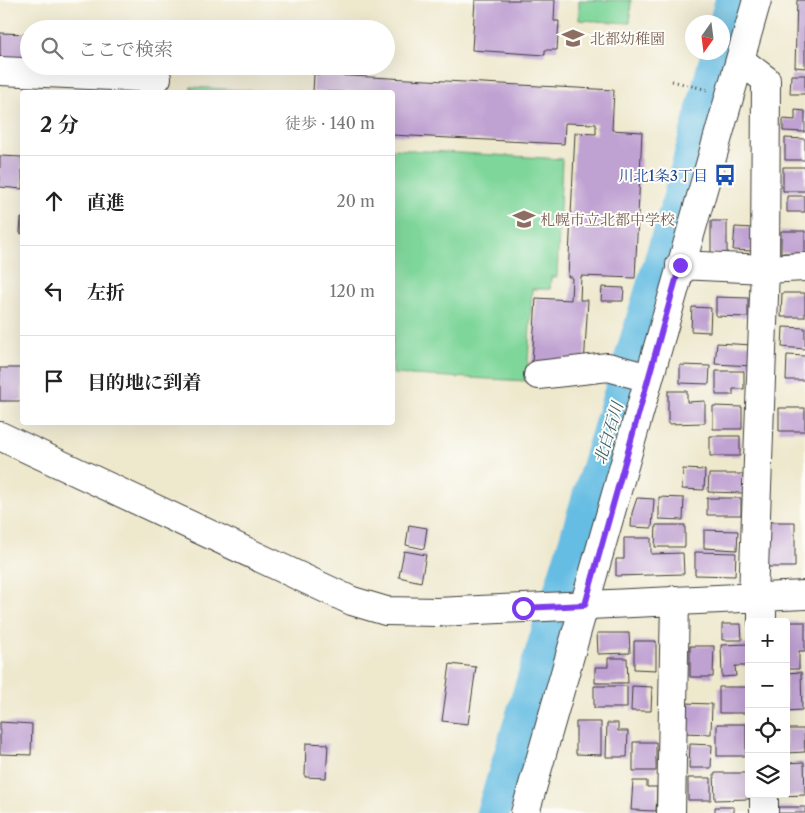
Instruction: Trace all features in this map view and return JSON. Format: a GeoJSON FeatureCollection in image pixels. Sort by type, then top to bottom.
{"type":"FeatureCollection","features":[{"type":"Feature","properties":{"kind":"street"},"geometry":{"type":"LineString","coordinates":[[525,813],[577,605],[642,377],[680,265],[731,96],[757,0]]}},
{"type":"Feature","properties":{"kind":"street"},"geometry":{"type":"LineString","coordinates":[[740,60],[766,80],[765,268],[759,605]]}},
{"type":"Feature","properties":{"kind":"street"},"geometry":{"type":"LineString","coordinates":[[0,72],[20,73]]}},
{"type":"Feature","properties":{"kind":"street"},"geometry":{"type":"LineString","coordinates":[[78,75],[157,78]]}},
{"type":"Feature","properties":{"kind":"street"},"geometry":{"type":"LineString","coordinates":[[680,265],[765,268],[805,267]]}},
{"type":"Feature","properties":{"kind":"street"},"geometry":{"type":"LineString","coordinates":[[538,375],[608,367],[642,377]]}},
{"type":"Feature","properties":{"kind":"street"},"geometry":{"type":"LineString","coordinates":[[0,436],[352,601],[386,611],[437,612],[675,600],[759,605],[805,595]]}},
{"type":"Feature","properties":{"kind":"street"},"geometry":{"type":"LineString","coordinates":[[671,813],[675,600]]}},
{"type":"Feature","properties":{"kind":"street"},"geometry":{"type":"LineString","coordinates":[[764,798],[764,813]]}},
{"type":"Feature","properties":{"kind":"path"},"geometry":{"type":"LineString","coordinates":[[672,81],[700,88]]}},
{"type":"Feature","properties":{"kind":"green space"},"geometry":{"type":"Polygon","coordinates":[[[579,0],[631,0],[630,23],[579,20],[579,0]]]}},
{"type":"Feature","properties":{"kind":"green space"},"geometry":{"type":"Polygon","coordinates":[[[191,87],[241,90],[190,90],[191,87]]]}},
{"type":"Feature","properties":{"kind":"green space"},"geometry":{"type":"Polygon","coordinates":[[[395,149],[562,159],[557,277],[551,277],[550,289],[532,289],[527,381],[395,374],[395,149]]]}},
{"type":"Feature","properties":{"kind":"building"},"geometry":{"type":"Polygon","coordinates":[[[475,0],[555,0],[554,21],[559,21],[557,50],[545,50],[545,55],[472,50],[475,0]]]}},
{"type":"Feature","properties":{"kind":"building"},"geometry":{"type":"Polygon","coordinates":[[[797,0],[805,0],[805,68],[795,67],[797,0]]]}},
{"type":"Feature","properties":{"kind":"building"},"geometry":{"type":"Polygon","coordinates":[[[0,33],[20,34],[20,64],[0,63],[0,33]]]}},
{"type":"Feature","properties":{"kind":"building"},"geometry":{"type":"Polygon","coordinates":[[[314,75],[333,75],[614,90],[612,130],[642,132],[635,278],[581,276],[580,300],[588,300],[584,366],[532,363],[536,298],[571,300],[572,277],[568,277],[575,133],[596,134],[596,124],[565,123],[564,144],[395,135],[395,90],[313,90],[314,75]]]}},
{"type":"Feature","properties":{"kind":"building"},"geometry":{"type":"Polygon","coordinates":[[[791,75],[805,75],[805,94],[790,94],[791,75]]]}},
{"type":"Feature","properties":{"kind":"building"},"geometry":{"type":"Polygon","coordinates":[[[795,110],[805,111],[805,132],[783,131],[783,119],[795,120],[795,110]]]}},
{"type":"Feature","properties":{"kind":"building"},"geometry":{"type":"Polygon","coordinates":[[[785,138],[805,139],[805,160],[785,160],[785,138]]]}},
{"type":"Feature","properties":{"kind":"building"},"geometry":{"type":"Polygon","coordinates":[[[0,156],[20,157],[20,189],[0,187],[0,156]]]}},
{"type":"Feature","properties":{"kind":"building"},"geometry":{"type":"Polygon","coordinates":[[[783,167],[805,167],[805,191],[783,191],[783,167]]]}},
{"type":"Feature","properties":{"kind":"building"},"geometry":{"type":"Polygon","coordinates":[[[787,196],[805,196],[805,212],[787,212],[787,196]]]}},
{"type":"Feature","properties":{"kind":"building"},"geometry":{"type":"Polygon","coordinates":[[[711,221],[727,221],[727,254],[711,254],[711,221]]]}},
{"type":"Feature","properties":{"kind":"building"},"geometry":{"type":"Polygon","coordinates":[[[735,227],[753,228],[752,251],[733,250],[735,227]]]}},
{"type":"Feature","properties":{"kind":"building"},"geometry":{"type":"Polygon","coordinates":[[[781,231],[805,231],[805,253],[781,253],[781,231]]]}},
{"type":"Feature","properties":{"kind":"building"},"geometry":{"type":"Polygon","coordinates":[[[602,287],[624,288],[623,301],[601,301],[602,287]]]}},
{"type":"Feature","properties":{"kind":"building"},"geometry":{"type":"Polygon","coordinates":[[[782,293],[805,293],[805,317],[781,317],[782,293]]]}},
{"type":"Feature","properties":{"kind":"building"},"geometry":{"type":"Polygon","coordinates":[[[716,297],[748,298],[748,317],[716,316],[716,297]]]}},
{"type":"Feature","properties":{"kind":"building"},"geometry":{"type":"Polygon","coordinates":[[[692,307],[711,308],[710,332],[691,331],[692,307]]]}},
{"type":"Feature","properties":{"kind":"building"},"geometry":{"type":"Polygon","coordinates":[[[783,327],[805,328],[805,349],[782,347],[783,327]]]}},
{"type":"Feature","properties":{"kind":"building"},"geometry":{"type":"Polygon","coordinates":[[[717,343],[753,345],[752,366],[715,364],[717,343]]]}},
{"type":"Feature","properties":{"kind":"building"},"geometry":{"type":"Polygon","coordinates":[[[787,355],[805,356],[805,380],[786,380],[787,355]]]}},
{"type":"Feature","properties":{"kind":"building"},"geometry":{"type":"Polygon","coordinates":[[[680,365],[710,366],[709,384],[680,383],[680,365]]]}},
{"type":"Feature","properties":{"kind":"building"},"geometry":{"type":"Polygon","coordinates":[[[0,368],[20,368],[20,401],[0,401],[0,368]]]}},
{"type":"Feature","properties":{"kind":"building"},"geometry":{"type":"Polygon","coordinates":[[[716,371],[744,371],[744,389],[733,389],[733,395],[716,395],[716,371]]]}},
{"type":"Feature","properties":{"kind":"building"},"geometry":{"type":"Polygon","coordinates":[[[668,391],[687,391],[687,402],[705,401],[705,423],[668,424],[668,391]]]}},
{"type":"Feature","properties":{"kind":"building"},"geometry":{"type":"Polygon","coordinates":[[[713,406],[742,407],[742,429],[713,429],[713,406]]]}},
{"type":"Feature","properties":{"kind":"building"},"geometry":{"type":"Polygon","coordinates":[[[779,408],[805,408],[805,431],[779,431],[779,408]]]}},
{"type":"Feature","properties":{"kind":"building"},"geometry":{"type":"Polygon","coordinates":[[[710,436],[740,436],[740,456],[710,456],[710,436]]]}},
{"type":"Feature","properties":{"kind":"building"},"geometry":{"type":"Polygon","coordinates":[[[683,469],[705,470],[704,490],[682,489],[683,469]]]}},
{"type":"Feature","properties":{"kind":"building"},"geometry":{"type":"Polygon","coordinates":[[[709,474],[743,474],[743,493],[708,492],[709,474]]]}},
{"type":"Feature","properties":{"kind":"building"},"geometry":{"type":"Polygon","coordinates":[[[659,497],[684,498],[683,520],[659,519],[659,497]]]}},
{"type":"Feature","properties":{"kind":"building"},"geometry":{"type":"Polygon","coordinates":[[[637,498],[654,499],[652,528],[631,527],[632,513],[637,498]]]}},
{"type":"Feature","properties":{"kind":"building"},"geometry":{"type":"Polygon","coordinates":[[[707,498],[741,498],[741,515],[707,515],[707,498]]]}},
{"type":"Feature","properties":{"kind":"building"},"geometry":{"type":"Polygon","coordinates":[[[768,522],[795,522],[795,567],[768,567],[768,522]]]}},
{"type":"Feature","properties":{"kind":"building"},"geometry":{"type":"Polygon","coordinates":[[[409,525],[427,528],[424,549],[406,545],[409,525]]]}},
{"type":"Feature","properties":{"kind":"building"},"geometry":{"type":"Polygon","coordinates":[[[656,525],[685,525],[685,547],[655,547],[656,525]]]}},
{"type":"Feature","properties":{"kind":"building"},"geometry":{"type":"Polygon","coordinates":[[[704,530],[738,531],[737,550],[704,548],[704,530]]]}},
{"type":"Feature","properties":{"kind":"building"},"geometry":{"type":"Polygon","coordinates":[[[624,538],[651,538],[651,554],[683,553],[684,574],[616,576],[616,559],[624,559],[624,538]]]}},
{"type":"Feature","properties":{"kind":"building"},"geometry":{"type":"Polygon","coordinates":[[[404,551],[426,555],[421,582],[399,577],[404,551]]]}},
{"type":"Feature","properties":{"kind":"building"},"geometry":{"type":"Polygon","coordinates":[[[695,552],[736,553],[735,576],[695,575],[695,552]]]}},
{"type":"Feature","properties":{"kind":"building"},"geometry":{"type":"Polygon","coordinates":[[[790,622],[805,622],[805,651],[799,651],[799,669],[790,669],[790,622]]]}},
{"type":"Feature","properties":{"kind":"building"},"geometry":{"type":"Polygon","coordinates":[[[722,624],[741,624],[742,640],[722,640],[722,624]]]}},
{"type":"Feature","properties":{"kind":"building"},"geometry":{"type":"Polygon","coordinates":[[[597,633],[629,633],[630,653],[598,654],[597,633]]]}},
{"type":"Feature","properties":{"kind":"building"},"geometry":{"type":"Polygon","coordinates":[[[634,641],[656,641],[656,670],[634,669],[634,641]]]}},
{"type":"Feature","properties":{"kind":"building"},"geometry":{"type":"Polygon","coordinates":[[[745,644],[745,666],[735,666],[736,676],[722,677],[721,645],[745,644]]]}},
{"type":"Feature","properties":{"kind":"building"},"geometry":{"type":"Polygon","coordinates":[[[690,646],[714,646],[713,677],[690,677],[690,646]]]}},
{"type":"Feature","properties":{"kind":"building"},"geometry":{"type":"Polygon","coordinates":[[[608,658],[627,658],[628,683],[595,683],[595,667],[608,667],[608,658]]]}},
{"type":"Feature","properties":{"kind":"building"},"geometry":{"type":"Polygon","coordinates":[[[450,664],[476,667],[468,724],[442,721],[450,664]]]}},
{"type":"Feature","properties":{"kind":"building"},"geometry":{"type":"Polygon","coordinates":[[[801,672],[802,710],[790,711],[790,673],[801,672]]]}},
{"type":"Feature","properties":{"kind":"building"},"geometry":{"type":"Polygon","coordinates":[[[594,686],[627,686],[627,708],[594,708],[594,686]]]}},
{"type":"Feature","properties":{"kind":"building"},"geometry":{"type":"Polygon","coordinates":[[[632,686],[652,687],[651,711],[631,711],[632,686]]]}},
{"type":"Feature","properties":{"kind":"building"},"geometry":{"type":"Polygon","coordinates":[[[719,687],[745,687],[745,713],[719,713],[719,687]]]}},
{"type":"Feature","properties":{"kind":"building"},"geometry":{"type":"Polygon","coordinates":[[[684,703],[712,704],[711,734],[683,733],[684,703]]]}},
{"type":"Feature","properties":{"kind":"building"},"geometry":{"type":"Polygon","coordinates":[[[0,722],[32,724],[31,755],[0,754],[0,722]]]}},
{"type":"Feature","properties":{"kind":"building"},"geometry":{"type":"Polygon","coordinates":[[[576,722],[601,722],[601,755],[576,754],[576,722]]]}},
{"type":"Feature","properties":{"kind":"building"},"geometry":{"type":"Polygon","coordinates":[[[607,723],[618,723],[618,731],[628,731],[627,757],[606,757],[607,723]]]}},
{"type":"Feature","properties":{"kind":"building"},"geometry":{"type":"Polygon","coordinates":[[[717,724],[745,724],[745,756],[717,756],[717,724]]]}},
{"type":"Feature","properties":{"kind":"building"},"geometry":{"type":"Polygon","coordinates":[[[790,729],[804,729],[805,752],[790,753],[790,729]]]}},
{"type":"Feature","properties":{"kind":"building"},"geometry":{"type":"Polygon","coordinates":[[[633,742],[656,742],[656,771],[633,771],[633,742]]]}},
{"type":"Feature","properties":{"kind":"building"},"geometry":{"type":"Polygon","coordinates":[[[306,743],[328,744],[326,778],[305,777],[306,743]]]}},
{"type":"Feature","properties":{"kind":"building"},"geometry":{"type":"Polygon","coordinates":[[[690,744],[712,745],[711,768],[689,768],[690,744]]]}},
{"type":"Feature","properties":{"kind":"building"},"geometry":{"type":"Polygon","coordinates":[[[804,762],[805,795],[790,796],[790,763],[804,762]]]}},
{"type":"Feature","properties":{"kind":"building"},"geometry":{"type":"Polygon","coordinates":[[[714,773],[745,773],[745,798],[749,799],[715,800],[714,773]]]}},
{"type":"Feature","properties":{"kind":"building"},"geometry":{"type":"Polygon","coordinates":[[[688,778],[711,778],[711,800],[688,800],[688,778]]]}},
{"type":"Feature","properties":{"kind":"building"},"geometry":{"type":"Polygon","coordinates":[[[633,781],[647,781],[647,787],[657,787],[656,811],[631,810],[633,781]]]}},
{"type":"Feature","properties":{"kind":"building"},"geometry":{"type":"Polygon","coordinates":[[[715,807],[734,807],[734,813],[715,813],[715,807]]]}},
{"type":"Feature","properties":{"kind":"building"},"geometry":{"type":"Polygon","coordinates":[[[775,807],[805,807],[805,813],[775,813],[775,807]]]}},
{"type":"Feature","properties":{"kind":"waterway","name":"北白石川"},"geometry":{"type":"LineString","coordinates":[[728,15],[732,0]]}},
{"type":"Feature","properties":{"kind":"waterway","name":"北白石川"},"geometry":{"type":"LineString","coordinates":[[493,813],[678,204],[716,60]]}},
{"type":"Feature","properties":{"kind":"place","name":"北都幼稚園"},"geometry":{"type":"Point","coordinates":[573,38]}},
{"type":"Feature","properties":{"kind":"place","name":"川北1条3丁目"},"geometry":{"type":"Point","coordinates":[725,175]}},
{"type":"Feature","properties":{"kind":"place","name":"札幌市立北都中学校"},"geometry":{"type":"Point","coordinates":[524,219]}},
{"type":"Feature","properties":{"kind":"route"},"geometry":{"type":"LineString","coordinates":[[523,608],[585,605],[680,265]]}}]}
